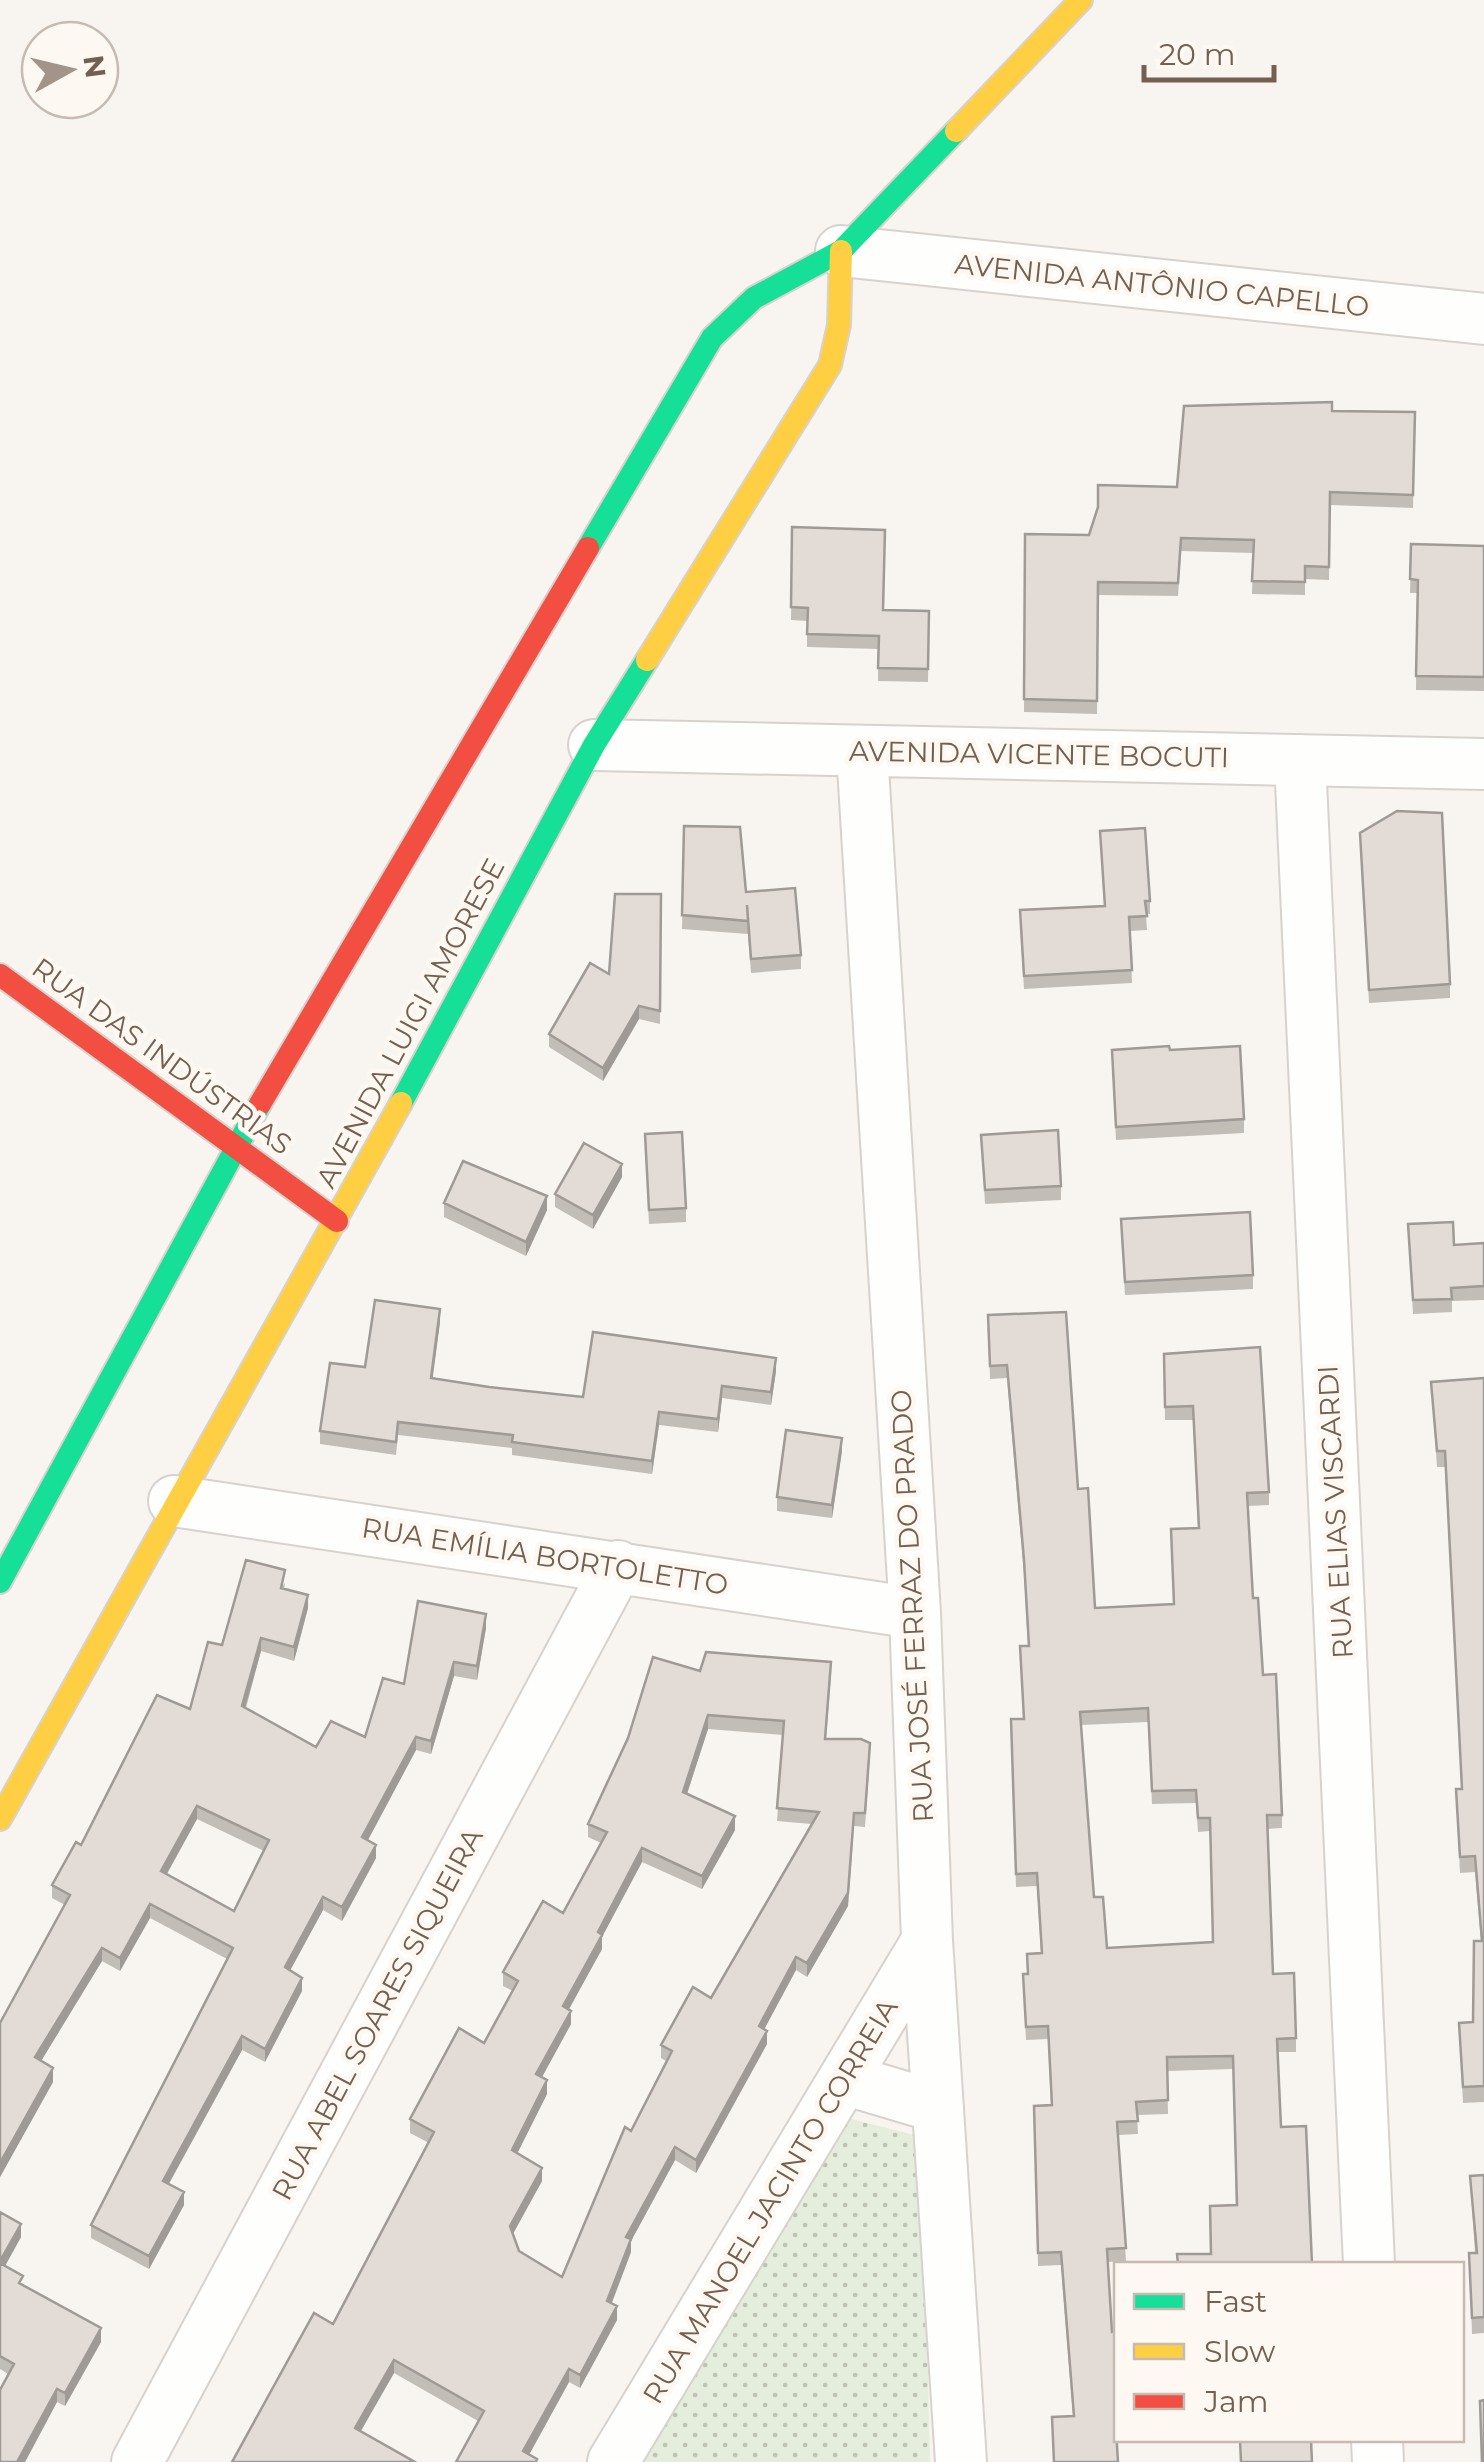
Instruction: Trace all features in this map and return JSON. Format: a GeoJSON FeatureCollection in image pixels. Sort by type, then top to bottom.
{"type":"FeatureCollection","features":[{"type":"Feature","properties":{"kind":"street"},"geometry":{"type":"LineString","coordinates":[[0,1582],[234,1146],[712,338],[754,298],[840,251],[1081,0]]}},
{"type":"Feature","properties":{"kind":"street","name":"AVENIDA ANTÔNIO CAPELLO"},"geometry":{"type":"LineString","coordinates":[[840,251],[1484,320]]}},
{"type":"Feature","properties":{"kind":"street","name":"AVENIDA LUIGI AMORESE"},"geometry":{"type":"LineString","coordinates":[[0,1819],[174,1501],[337,1221],[594,745],[830,365],[839,325],[840,251]]}},
{"type":"Feature","properties":{"kind":"street","name":"AVENIDA VICENTE BOCUTI"},"geometry":{"type":"LineString","coordinates":[[594,745],[1484,764]]}},
{"type":"Feature","properties":{"kind":"street","name":"RUA JOSÉ FERRAZ DO PRADO"},"geometry":{"type":"LineString","coordinates":[[862,750],[915,1613],[927,1941],[962,2462]]}},
{"type":"Feature","properties":{"kind":"street","name":"RUA ELIAS VISCARDI"},"geometry":{"type":"LineString","coordinates":[[1300,760],[1369,2262]]}},
{"type":"Feature","properties":{"kind":"street","name":"RUA DAS INDÚSTRIAS"},"geometry":{"type":"LineString","coordinates":[[0,975],[337,1221]]}},
{"type":"Feature","properties":{"kind":"street","name":"RUA EMÍLIA BORTOLETTO"},"geometry":{"type":"LineString","coordinates":[[174,1501],[915,1613]]}},
{"type":"Feature","properties":{"kind":"street","name":"RUA ABEL SOARES SIQUEIRA"},"geometry":{"type":"LineString","coordinates":[[136,2462],[618,1566]]}},
{"type":"Feature","properties":{"kind":"street","name":"RUA MANOEL JACINTO CORREIA"},"geometry":{"type":"LineString","coordinates":[[614,2462],[927,1941]]}},
{"type":"Feature","properties":{"kind":"street"},"geometry":{"type":"LineString","coordinates":[[844,2078],[938,2107]]}},
{"type":"Feature","properties":{"kind":"green space"},"geometry":{"type":"Polygon","coordinates":[[[828,2113],[922,2137],[930,2462],[635,2462],[828,2113]]]}},
{"type":"Feature","properties":{"kind":"building"},"geometry":{"type":"Polygon","coordinates":[[[1332,402],[1332,411],[1415,412],[1413,495],[1330,492],[1329,567],[1305,566],[1305,582],[1252,581],[1254,540],[1181,538],[1178,583],[1098,582],[1097,701],[1024,699],[1025,534],[1089,535],[1098,507],[1098,485],[1177,487],[1184,406],[1332,402]]]}},
{"type":"Feature","properties":{"kind":"building"},"geometry":{"type":"Polygon","coordinates":[[[792,527],[885,530],[883,610],[929,611],[928,669],[878,668],[879,636],[807,634],[808,608],[791,607],[792,527]]]}},
{"type":"Feature","properties":{"kind":"building"},"geometry":{"type":"Polygon","coordinates":[[[1411,544],[1484,546],[1484,677],[1416,676],[1418,580],[1410,579],[1411,544]]]}},
{"type":"Feature","properties":{"kind":"building"},"geometry":{"type":"Polygon","coordinates":[[[1397,811],[1442,813],[1450,984],[1369,990],[1360,833],[1397,811]]]}},
{"type":"Feature","properties":{"kind":"building"},"geometry":{"type":"Polygon","coordinates":[[[684,826],[740,827],[746,892],[795,888],[801,955],[751,959],[747,905],[748,921],[682,915],[684,826]]]}},
{"type":"Feature","properties":{"kind":"building"},"geometry":{"type":"Polygon","coordinates":[[[1145,828],[1150,901],[1145,901],[1147,916],[1129,917],[1132,970],[1024,976],[1020,910],[1105,906],[1100,831],[1145,828]]]}},
{"type":"Feature","properties":{"kind":"building"},"geometry":{"type":"Polygon","coordinates":[[[615,894],[661,894],[660,1011],[639,1006],[603,1068],[549,1034],[590,963],[609,974],[615,894]]]}},
{"type":"Feature","properties":{"kind":"building"},"geometry":{"type":"Polygon","coordinates":[[[1169,1046],[1170,1050],[1240,1046],[1244,1119],[1116,1127],[1112,1050],[1169,1046]]]}},
{"type":"Feature","properties":{"kind":"building"},"geometry":{"type":"Polygon","coordinates":[[[1058,1130],[1061,1186],[985,1190],[981,1135],[1058,1130]]]}},
{"type":"Feature","properties":{"kind":"building"},"geometry":{"type":"Polygon","coordinates":[[[682,1132],[686,1208],[649,1210],[645,1134],[682,1132]]]}},
{"type":"Feature","properties":{"kind":"building"},"geometry":{"type":"Polygon","coordinates":[[[584,1143],[622,1164],[593,1215],[555,1194],[584,1143]]]}},
{"type":"Feature","properties":{"kind":"building"},"geometry":{"type":"Polygon","coordinates":[[[463,1161],[547,1196],[526,1242],[444,1203],[463,1161]]]}},
{"type":"Feature","properties":{"kind":"building"},"geometry":{"type":"Polygon","coordinates":[[[1250,1212],[1253,1275],[1125,1282],[1121,1219],[1250,1212]]]}},
{"type":"Feature","properties":{"kind":"building"},"geometry":{"type":"Polygon","coordinates":[[[1453,1222],[1454,1245],[1484,1243],[1484,1286],[1451,1288],[1452,1299],[1413,1300],[1408,1224],[1453,1222]]]}},
{"type":"Feature","properties":{"kind":"building"},"geometry":{"type":"Polygon","coordinates":[[[375,1300],[440,1309],[431,1378],[583,1397],[593,1332],[776,1358],[771,1392],[722,1386],[718,1419],[659,1412],[652,1461],[512,1442],[513,1435],[398,1422],[396,1442],[320,1431],[330,1363],[365,1367],[375,1300]]]}},
{"type":"Feature","properties":{"kind":"building"},"geometry":{"type":"Polygon","coordinates":[[[1066,1312],[1078,1489],[1088,1488],[1095,1608],[1174,1604],[1171,1529],[1199,1528],[1193,1406],[1165,1407],[1164,1354],[1260,1347],[1269,1492],[1247,1493],[1253,1598],[1258,1598],[1263,1675],[1276,1674],[1282,1815],[1267,1815],[1273,1974],[1294,1973],[1296,2038],[1277,2039],[1281,2127],[1306,2126],[1312,2262],[1178,2262],[1177,2254],[1211,2254],[1210,2206],[1237,2205],[1233,2056],[1167,2057],[1168,2100],[1136,2102],[1138,2121],[1117,2122],[1126,2248],[1107,2249],[1118,2462],[1054,2462],[1052,2417],[1074,2416],[1061,2252],[1038,2253],[1034,2106],[1052,2105],[1048,2026],[1026,2027],[1023,1974],[1028,1974],[1027,1954],[1042,1953],[1037,1873],[1016,1874],[1011,1719],[1024,1719],[1020,1646],[1029,1646],[1007,1365],[990,1366],[988,1315],[1066,1312]],[[1148,1708],[1080,1712],[1094,1897],[1103,1897],[1107,1948],[1213,1942],[1210,1818],[1198,1818],[1196,1790],[1152,1791],[1148,1708]]]}},
{"type":"Feature","properties":{"kind":"building"},"geometry":{"type":"Polygon","coordinates":[[[1484,1378],[1484,2086],[1463,2087],[1459,2023],[1473,2022],[1474,1941],[1482,1941],[1475,1856],[1460,1857],[1456,1789],[1462,1789],[1445,1451],[1437,1451],[1431,1382],[1484,1378]]]}},
{"type":"Feature","properties":{"kind":"building"},"geometry":{"type":"Polygon","coordinates":[[[786,1430],[842,1438],[832,1505],[777,1497],[786,1430]]]}},
{"type":"Feature","properties":{"kind":"building"},"geometry":{"type":"Polygon","coordinates":[[[246,1560],[285,1570],[281,1588],[308,1595],[294,1647],[261,1638],[242,1706],[316,1747],[331,1721],[365,1737],[383,1678],[404,1684],[418,1601],[486,1614],[477,1666],[454,1662],[431,1741],[416,1737],[362,1837],[376,1845],[342,1907],[323,1897],[285,1967],[302,1978],[265,2049],[242,2036],[163,2181],[184,2192],[149,2256],[91,2225],[233,1948],[150,1904],[120,1958],[102,1948],[35,2057],[53,2068],[0,2163],[0,2023],[70,1895],[52,1885],[76,1842],[81,1845],[157,1695],[190,1709],[208,1642],[222,1645],[246,1560]],[[197,1806],[161,1871],[234,1911],[269,1840],[197,1806]]]}},
{"type":"Feature","properties":{"kind":"building"},"geometry":{"type":"Polygon","coordinates":[[[706,1652],[831,1662],[825,1739],[861,1739],[870,1743],[865,1813],[854,1813],[848,1893],[807,1963],[796,1957],[759,2026],[767,2031],[696,2160],[675,2147],[626,2237],[631,2239],[607,2301],[617,2306],[580,2375],[569,2369],[523,2451],[536,2462],[456,2462],[484,2411],[394,2360],[355,2428],[415,2462],[232,2462],[314,2313],[333,2324],[434,2132],[410,2119],[459,2028],[484,2043],[518,1981],[503,1972],[543,1901],[563,1913],[607,1832],[588,1824],[628,1738],[653,1657],[700,1671],[706,1652]],[[708,1715],[683,1792],[735,1816],[702,1876],[642,1848],[598,1932],[602,1935],[563,2006],[571,2011],[536,2074],[547,2080],[512,2150],[542,2168],[510,2226],[519,2251],[562,2277],[625,2127],[631,2131],[672,2051],[661,2045],[693,1987],[711,1998],[819,1812],[777,1808],[784,1721],[708,1715]]]}},
{"type":"Feature","properties":{"kind":"building"},"geometry":{"type":"Polygon","coordinates":[[[1484,2175],[1484,2317],[1472,2318],[1469,2253],[1477,2253],[1470,2176],[1484,2175]]]}},
{"type":"Feature","properties":{"kind":"building"},"geometry":{"type":"Polygon","coordinates":[[[0,2212],[21,2224],[0,2261],[0,2212]]]}},
{"type":"Feature","properties":{"kind":"building"},"geometry":{"type":"Polygon","coordinates":[[[0,2263],[23,2276],[19,2283],[101,2328],[65,2393],[57,2389],[17,2462],[0,2462],[0,2390],[14,2364],[0,2356],[0,2263]]]}},
{"type":"Feature","properties":{"kind":"building"},"geometry":{"type":"Polygon","coordinates":[[[1484,2400],[1484,2462],[1482,2462],[1480,2401],[1484,2400]]]}},
{"type":"Feature","properties":{"kind":"building"},"geometry":{"type":"Polygon","coordinates":[[[1240,2442],[1311,2442],[1312,2462],[1241,2462],[1240,2442]]]}},
{"type":"Feature","properties":{"kind":"traffic: fast"},"geometry":{"type":"LineString","coordinates":[[588,548],[712,338],[754,298],[841,251],[956,131]]}},
{"type":"Feature","properties":{"kind":"traffic: fast"},"geometry":{"type":"LineString","coordinates":[[401,1103],[594,745],[647,660]]}},
{"type":"Feature","properties":{"kind":"traffic: fast"},"geometry":{"type":"LineString","coordinates":[[0,1582],[260,1104]]}},
{"type":"Feature","properties":{"kind":"traffic: slow"},"geometry":{"type":"LineString","coordinates":[[956,131],[1081,0]]}},
{"type":"Feature","properties":{"kind":"traffic: slow"},"geometry":{"type":"LineString","coordinates":[[647,660],[830,365],[839,325],[841,251]]}},
{"type":"Feature","properties":{"kind":"traffic: slow"},"geometry":{"type":"LineString","coordinates":[[0,1819],[401,1103]]}},
{"type":"Feature","properties":{"kind":"traffic: jam"},"geometry":{"type":"LineString","coordinates":[[260,1104],[588,548]]}},
{"type":"Feature","properties":{"kind":"traffic: jam"},"geometry":{"type":"LineString","coordinates":[[0,975],[337,1221]]}}]}
